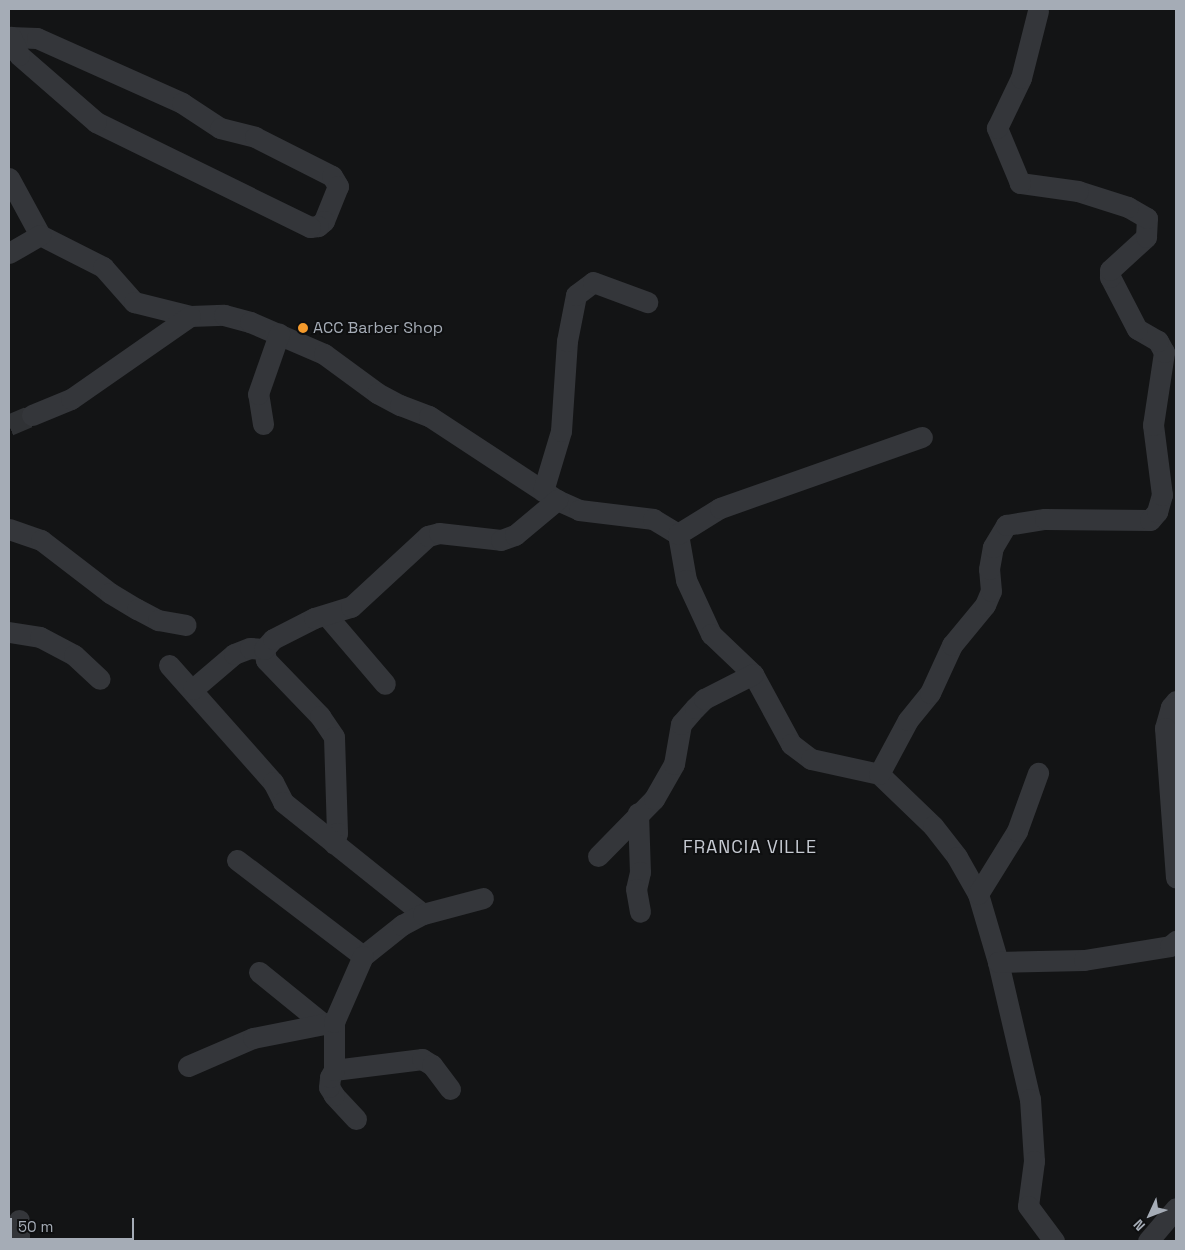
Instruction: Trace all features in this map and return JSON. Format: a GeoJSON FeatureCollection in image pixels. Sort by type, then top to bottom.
{"type":"FeatureCollection","features":[{"type":"Feature","properties":{"kind":"street"},"geometry":{"type":"LineString","coordinates":[[879,774],[908,720],[930,693],[952,645],[985,605],[991,592],[989,569],[993,547],[1006,526],[1045,519],[1150,520],[1157,512],[1162,496],[1153,425],[1164,352],[1158,341],[1137,329],[1110,277],[1110,270],[1146,237],[1147,218],[1128,207],[1078,191],[1020,183],[997,128],[1020,78],[1038,11]]}},
{"type":"Feature","properties":{"kind":"street"},"geometry":{"type":"LineString","coordinates":[[10,37],[37,38],[182,103],[220,128],[255,137],[332,176],[338,186],[324,221],[318,226],[310,227],[96,122],[19,55],[10,37]]}},
{"type":"Feature","properties":{"kind":"street"},"geometry":{"type":"LineString","coordinates":[[9,178],[40,235],[103,267],[134,302],[190,316],[224,315],[279,334],[324,354],[400,405],[429,416],[550,495],[579,510],[653,520],[678,534]]}},
{"type":"Feature","properties":{"kind":"street"},"geometry":{"type":"LineString","coordinates":[[9,253],[40,235]]}},
{"type":"Feature","properties":{"kind":"street"},"geometry":{"type":"LineString","coordinates":[[193,690],[234,654],[250,648],[264,648],[273,639],[314,618],[327,616],[351,607],[428,536],[439,533],[501,540],[515,535],[550,495],[561,431],[567,341],[576,295],[593,282],[647,302]]}},
{"type":"Feature","properties":{"kind":"street"},"geometry":{"type":"LineString","coordinates":[[32,414],[71,399],[190,316]]}},
{"type":"Feature","properties":{"kind":"street"},"geometry":{"type":"LineString","coordinates":[[263,424],[258,394],[279,334]]}},
{"type":"Feature","properties":{"kind":"street"},"geometry":{"type":"LineString","coordinates":[[678,534],[720,508],[922,437]]}},
{"type":"Feature","properties":{"kind":"street"},"geometry":{"type":"LineString","coordinates":[[9,529],[41,540],[137,609],[158,620],[186,625]]}},
{"type":"Feature","properties":{"kind":"street"},"geometry":{"type":"LineString","coordinates":[[678,534],[686,580],[711,634],[753,674],[790,744],[799,753],[812,759],[879,774],[933,826],[978,894],[998,962],[1030,1099],[1034,1161],[1028,1206],[1054,1241]]}},
{"type":"Feature","properties":{"kind":"street"},"geometry":{"type":"LineString","coordinates":[[327,616],[385,684]]}},
{"type":"Feature","properties":{"kind":"street"},"geometry":{"type":"LineString","coordinates":[[9,632],[40,637],[74,655],[100,679]]}},
{"type":"Feature","properties":{"kind":"street"},"geometry":{"type":"LineString","coordinates":[[264,648],[266,660],[320,716],[334,737],[337,834],[334,844]]}},
{"type":"Feature","properties":{"kind":"street"},"geometry":{"type":"LineString","coordinates":[[169,665],[273,782],[283,802],[423,914]]}},
{"type":"Feature","properties":{"kind":"street"},"geometry":{"type":"LineString","coordinates":[[598,856],[638,813],[654,799],[674,764],[682,724],[695,708],[704,699],[753,674]]}},
{"type":"Feature","properties":{"kind":"street"},"geometry":{"type":"LineString","coordinates":[[1176,701],[1171,707],[1165,728],[1176,871]]}},
{"type":"Feature","properties":{"kind":"street"},"geometry":{"type":"LineString","coordinates":[[978,894],[1017,831],[1038,773]]}},
{"type":"Feature","properties":{"kind":"street"},"geometry":{"type":"LineString","coordinates":[[638,813],[640,872],[636,889],[640,912]]}},
{"type":"Feature","properties":{"kind":"street"},"geometry":{"type":"LineString","coordinates":[[237,860],[363,956]]}},
{"type":"Feature","properties":{"kind":"street"},"geometry":{"type":"LineString","coordinates":[[356,1119],[329,1087],[334,1070],[328,1022],[363,956],[402,924],[423,914],[483,898]]}},
{"type":"Feature","properties":{"kind":"street"},"geometry":{"type":"LineString","coordinates":[[998,962],[1084,960],[1170,946],[1176,941]]}},
{"type":"Feature","properties":{"kind":"street"},"geometry":{"type":"LineString","coordinates":[[260,972],[328,1022]]}},
{"type":"Feature","properties":{"kind":"street"},"geometry":{"type":"LineString","coordinates":[[188,1066],[253,1038],[328,1022]]}},
{"type":"Feature","properties":{"kind":"street"},"geometry":{"type":"LineString","coordinates":[[334,1070],[422,1059],[432,1065],[450,1089]]}},
{"type":"Feature","properties":{"kind":"street"},"geometry":{"type":"LineString","coordinates":[[1148,1241],[1176,1208]]}},
{"type":"Feature","properties":{"kind":"street"},"geometry":{"type":"LineString","coordinates":[[19,1220],[19,1241]]}},
{"type":"Feature","properties":{"kind":"tunnel"},"geometry":{"type":"LineString","coordinates":[[9,425],[32,415]]}},
{"type":"Feature","properties":{"kind":"place","name":"ACC Barber Shop"},"geometry":{"type":"Point","coordinates":[303,328]}},
{"type":"Feature","properties":{"kind":"district","name":"FRANCIA VILLE"},"geometry":{"type":"Point","coordinates":[750,847]}}]}
